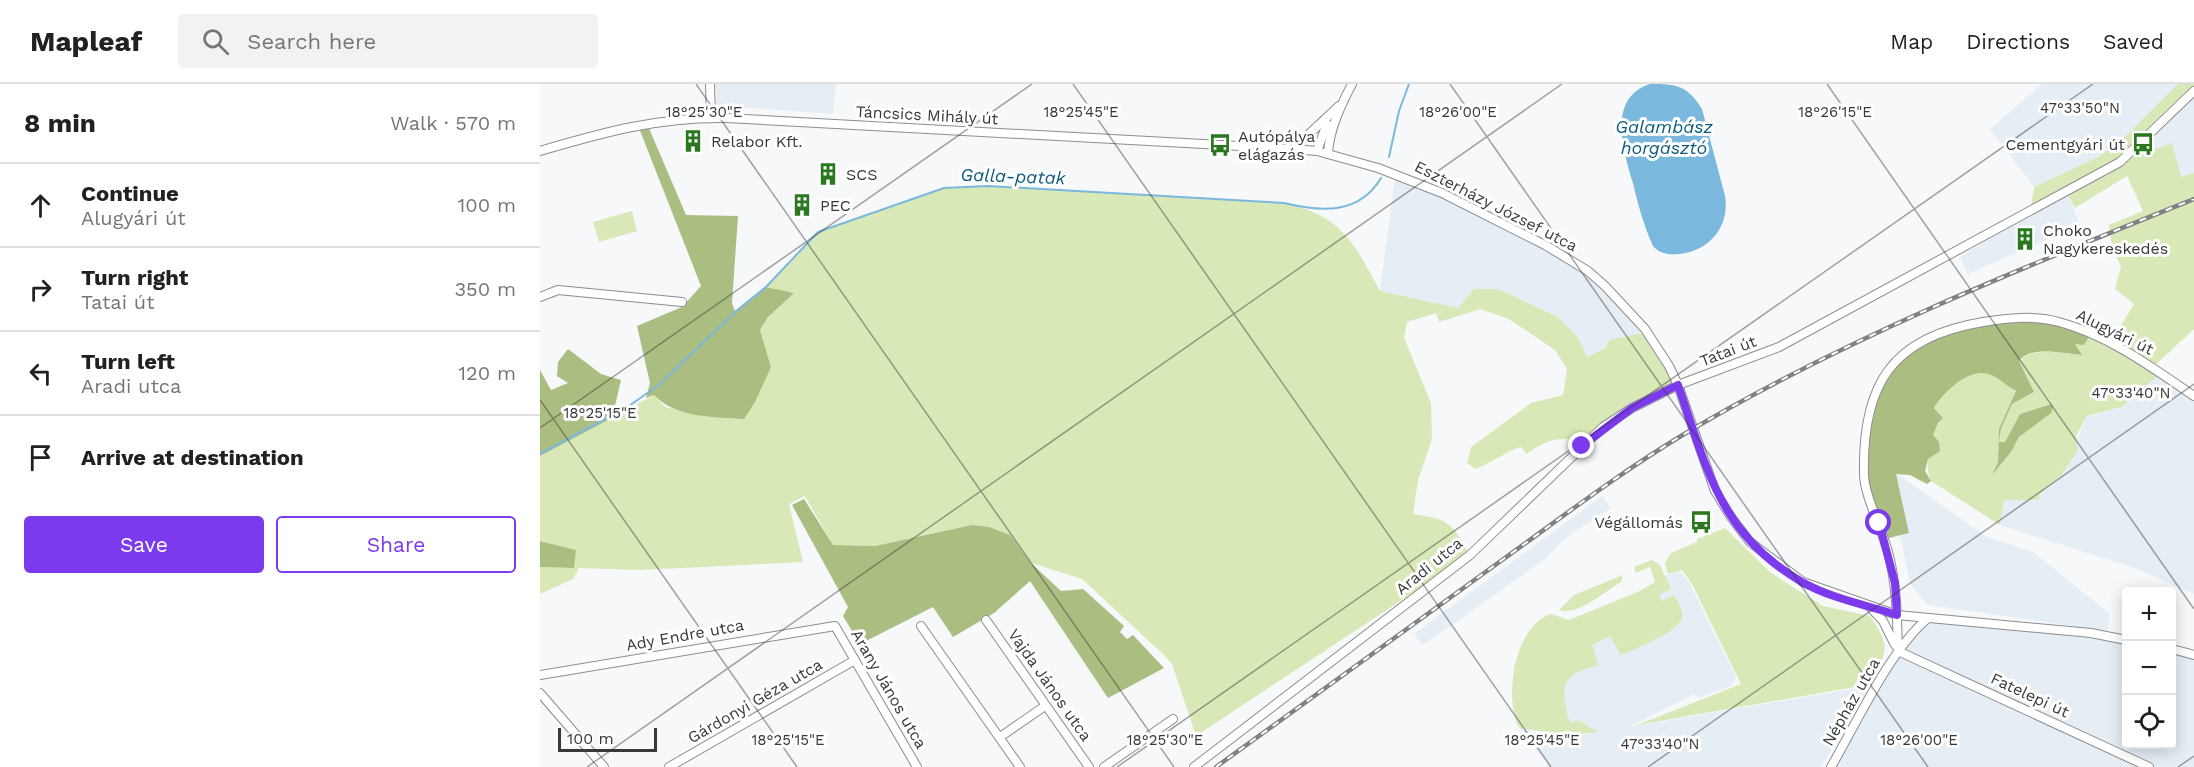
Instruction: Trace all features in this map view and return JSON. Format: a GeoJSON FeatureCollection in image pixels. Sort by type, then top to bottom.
{"type":"FeatureCollection","features":[{"type":"Feature","properties":{"kind":"street"},"geometry":{"type":"LineString","coordinates":[[710,84],[711,118]]}},
{"type":"Feature","properties":{"kind":"street"},"geometry":{"type":"LineString","coordinates":[[1328,154],[1329,140],[1352,84]]}},
{"type":"Feature","properties":{"kind":"street","name":"Tatai út"},"geometry":{"type":"LineString","coordinates":[[1678,385],[1779,347],[1944,256],[2030,213],[2120,162],[2194,91]]}},
{"type":"Feature","properties":{"kind":"street"},"geometry":{"type":"LineString","coordinates":[[1293,149],[1342,104]]}},
{"type":"Feature","properties":{"kind":"street"},"geometry":{"type":"LineString","coordinates":[[1317,151],[1320,137],[1331,115]]}},
{"type":"Feature","properties":{"kind":"street","name":"Táncsics Mihály út"},"geometry":{"type":"LineString","coordinates":[[540,151],[614,129],[652,122],[711,118],[1317,151]]}},
{"type":"Feature","properties":{"kind":"street","name":"Eszterházy József utca"},"geometry":{"type":"LineString","coordinates":[[1317,151],[1381,169],[1451,197],[1545,245],[1588,271],[1617,297],[1645,329],[1678,385]]}},
{"type":"Feature","properties":{"kind":"street"},"geometry":{"type":"LineString","coordinates":[[540,297],[558,290],[682,302]]}},
{"type":"Feature","properties":{"kind":"street","name":"Alugyári út"},"geometry":{"type":"LineString","coordinates":[[1897,615],[1895,583],[1889,556],[1864,477],[1866,432],[1875,391],[1888,367],[1914,345],[1945,329],[2015,316],[2058,322],[2110,343],[2153,368],[2194,396]]}},
{"type":"Feature","properties":{"kind":"street"},"geometry":{"type":"LineString","coordinates":[[1678,385],[1715,491],[1750,542],[1803,582],[1897,615],[2091,633],[2122,639]]}},
{"type":"Feature","properties":{"kind":"street","name":"Aradi utca"},"geometry":{"type":"LineString","coordinates":[[1194,767],[1470,555],[1603,427],[1632,408],[1678,385]]}},
{"type":"Feature","properties":{"kind":"street","name":"Népház utca"},"geometry":{"type":"LineString","coordinates":[[1869,606],[1889,629],[1898,651]]}},
{"type":"Feature","properties":{"kind":"street","name":"Népház utca"},"geometry":{"type":"LineString","coordinates":[[1897,615],[1898,651]]}},
{"type":"Feature","properties":{"kind":"street","name":"Népház utca"},"geometry":{"type":"LineString","coordinates":[[1831,767],[1898,651],[1910,634],[1927,619]]}},
{"type":"Feature","properties":{"kind":"street","name":"Vajda János utca"},"geometry":{"type":"LineString","coordinates":[[986,620],[1089,767]]}},
{"type":"Feature","properties":{"kind":"street","name":"Arany János utca"},"geometry":{"type":"LineString","coordinates":[[835,626],[917,767]]}},
{"type":"Feature","properties":{"kind":"street","name":"Ady Endre utca"},"geometry":{"type":"LineString","coordinates":[[540,675],[835,626]]}},
{"type":"Feature","properties":{"kind":"street"},"geometry":{"type":"LineString","coordinates":[[921,626],[1020,767]]}},
{"type":"Feature","properties":{"kind":"street"},"geometry":{"type":"LineString","coordinates":[[2176,650],[2194,655]]}},
{"type":"Feature","properties":{"kind":"street","name":"Fatelepi út"},"geometry":{"type":"LineString","coordinates":[[1898,651],[2149,767]]}},
{"type":"Feature","properties":{"kind":"street","name":"Gárdonyi Géza utca"},"geometry":{"type":"LineString","coordinates":[[669,767],[855,660]]}},
{"type":"Feature","properties":{"kind":"street"},"geometry":{"type":"LineString","coordinates":[[540,693],[604,767]]}},
{"type":"Feature","properties":{"kind":"street"},"geometry":{"type":"LineString","coordinates":[[1000,737],[1045,706]]}},
{"type":"Feature","properties":{"kind":"street"},"geometry":{"type":"LineString","coordinates":[[1104,767],[1173,719]]}},
{"type":"Feature","properties":{"kind":"shaded area"},"geometry":{"type":"Polygon","coordinates":[[[714,84],[836,84],[833,114],[716,105],[717,91],[714,84]]]}},
{"type":"Feature","properties":{"kind":"shaded area"},"geometry":{"type":"Polygon","coordinates":[[[2042,84],[2178,84],[2127,135],[2098,157],[2034,187],[1990,129],[2042,84]]]}},
{"type":"Feature","properties":{"kind":"shaded area"},"geometry":{"type":"Polygon","coordinates":[[[2194,91],[2194,173],[2181,178],[2120,162],[2194,91]]]}},
{"type":"Feature","properties":{"kind":"shaded area"},"geometry":{"type":"Polygon","coordinates":[[[1395,178],[1478,214],[1546,249],[1588,275],[1643,333],[1609,340],[1606,348],[1587,357],[1577,336],[1558,317],[1498,289],[1474,289],[1458,308],[1380,291],[1395,178]]]}},
{"type":"Feature","properties":{"kind":"shaded area"},"geometry":{"type":"Polygon","coordinates":[[[2068,195],[2080,225],[1968,274],[1960,257],[2030,213],[2068,195]]]}},
{"type":"Feature","properties":{"kind":"shaded area"},"geometry":{"type":"Polygon","coordinates":[[[2161,373],[2194,396],[2194,594],[2135,568],[2000,525],[2004,499],[2040,494],[2062,474],[2087,417],[2122,407],[2161,373]]]}},
{"type":"Feature","properties":{"kind":"shaded area"},"geometry":{"type":"Polygon","coordinates":[[[1896,473],[1985,536],[2033,552],[2109,613],[2108,631],[1928,605],[1910,583],[1900,535],[1909,533],[1896,473]]]}},
{"type":"Feature","properties":{"kind":"shaded area"},"geometry":{"type":"Polygon","coordinates":[[[1602,496],[1611,508],[1565,538],[1545,559],[1423,645],[1414,634],[1602,496]]]}},
{"type":"Feature","properties":{"kind":"shaded area"},"geometry":{"type":"Polygon","coordinates":[[[1680,571],[1690,584],[1736,677],[1731,686],[1698,698],[1694,694],[1629,727],[1870,686],[1821,767],[1546,767],[1548,764],[1520,730],[1571,737],[1600,731],[1571,735],[1519,729],[1514,718],[1512,699],[1514,664],[1528,635],[1546,615],[1569,620],[1640,591],[1665,576],[1680,571]]]}},
{"type":"Feature","properties":{"kind":"shaded area"},"geometry":{"type":"Polygon","coordinates":[[[1927,619],[2122,640],[2122,749],[2176,749],[2176,650],[2194,655],[2194,767],[1830,767],[1898,651],[1927,619]]]}},
{"type":"Feature","properties":{"kind":"green space"},"geometry":{"type":"Polygon","coordinates":[[[2178,84],[2194,84],[2194,91],[2122,162],[2172,143],[2181,177],[2194,173],[2194,329],[2153,367],[2161,373],[2122,407],[2087,416],[2076,436],[2078,450],[2062,474],[2040,494],[2038,500],[2004,500],[2000,525],[1931,481],[1928,467],[1929,449],[1938,424],[1943,418],[1934,408],[1943,395],[1972,374],[1992,375],[2016,392],[1999,429],[1998,462],[1993,473],[2011,452],[2019,437],[2051,404],[2020,414],[2005,442],[2002,444],[1999,442],[2001,429],[2012,404],[2034,392],[2019,362],[2024,357],[2039,352],[2081,355],[2074,344],[2091,334],[2110,343],[2134,304],[2115,289],[2121,267],[2112,247],[2109,225],[2143,211],[2127,176],[2075,208],[2068,195],[2030,213],[2034,187],[2098,157],[2127,135],[2178,84]]]}},
{"type":"Feature","properties":{"kind":"green space"},"geometry":{"type":"Polygon","coordinates":[[[648,126],[686,215],[738,216],[732,303],[735,311],[766,287],[794,293],[768,317],[760,330],[771,367],[755,402],[744,419],[696,415],[673,408],[654,395],[646,398],[650,383],[637,326],[682,307],[701,286],[639,128],[648,126]]]}},
{"type":"Feature","properties":{"kind":"green space"},"geometry":{"type":"Polygon","coordinates":[[[988,186],[1284,203],[1304,208],[1333,223],[1344,233],[1362,258],[1380,291],[1458,308],[1474,289],[1498,289],[1558,317],[1577,336],[1587,357],[1606,348],[1609,340],[1643,333],[1678,385],[1632,408],[1586,442],[1568,439],[1554,440],[1526,454],[1521,447],[1476,469],[1467,463],[1471,447],[1531,403],[1563,395],[1567,369],[1555,350],[1509,319],[1480,309],[1439,322],[1436,313],[1407,322],[1404,338],[1431,403],[1432,439],[1418,480],[1413,514],[1435,518],[1448,524],[1459,536],[1470,555],[1196,736],[1172,664],[1164,655],[1082,579],[1031,563],[1010,535],[972,525],[875,546],[833,545],[805,496],[789,504],[803,562],[640,570],[579,568],[573,579],[540,594],[540,567],[573,568],[576,550],[540,541],[540,456],[654,395],[665,407],[711,417],[771,367],[760,330],[768,317],[793,293],[766,287],[818,232],[944,188],[988,186]]]}},
{"type":"Feature","properties":{"kind":"green space"},"geometry":{"type":"Polygon","coordinates":[[[632,211],[637,231],[599,242],[593,222],[632,211]]]}},
{"type":"Feature","properties":{"kind":"green space"},"geometry":{"type":"Polygon","coordinates":[[[2015,316],[2058,322],[2091,334],[2084,345],[2075,344],[2082,355],[2039,352],[2024,356],[2019,361],[2034,392],[2012,404],[2001,429],[1999,442],[2005,442],[2020,414],[2051,404],[2053,407],[2051,413],[2019,437],[2011,452],[1992,475],[1998,462],[1999,429],[2016,391],[1988,374],[1972,375],[1957,383],[1934,408],[1943,418],[1933,435],[1939,442],[1940,451],[1928,459],[1925,471],[1931,481],[1927,484],[1910,475],[1896,474],[1909,533],[1885,539],[1864,477],[1866,432],[1888,367],[1945,329],[2015,316]]]}},
{"type":"Feature","properties":{"kind":"green space"},"geometry":{"type":"Polygon","coordinates":[[[568,349],[601,374],[621,380],[612,418],[540,456],[540,370],[551,390],[568,383],[557,376],[558,362],[568,349]]]}},
{"type":"Feature","properties":{"kind":"green space"},"geometry":{"type":"Polygon","coordinates":[[[804,499],[833,545],[875,546],[972,525],[989,527],[1010,535],[1031,563],[1061,591],[1083,589],[1124,626],[1120,632],[1127,639],[1133,635],[1164,668],[1108,698],[1030,581],[994,613],[953,637],[933,607],[860,644],[843,616],[848,607],[792,505],[804,499]]]}},
{"type":"Feature","properties":{"kind":"green space"},"geometry":{"type":"Polygon","coordinates":[[[1725,528],[1771,573],[1823,606],[1870,616],[1882,635],[1884,643],[1881,664],[1872,684],[1637,725],[1741,684],[1692,584],[1682,570],[1668,574],[1665,563],[1671,553],[1725,528]]]}},
{"type":"Feature","properties":{"kind":"green space"},"geometry":{"type":"Polygon","coordinates":[[[540,541],[576,550],[574,568],[540,567],[540,541]]]}},
{"type":"Feature","properties":{"kind":"green space"},"geometry":{"type":"Polygon","coordinates":[[[1652,560],[1660,565],[1671,589],[1659,595],[1662,601],[1674,595],[1681,609],[1682,618],[1673,629],[1665,634],[1621,655],[1610,636],[1592,645],[1599,665],[1572,676],[1564,692],[1567,714],[1571,723],[1577,720],[1598,732],[1571,735],[1520,728],[1512,700],[1513,683],[1520,648],[1528,633],[1538,621],[1551,614],[1569,620],[1640,591],[1655,582],[1650,567],[1636,573],[1634,567],[1652,560]]]}},
{"type":"Feature","properties":{"kind":"green space"},"geometry":{"type":"Polygon","coordinates":[[[1623,575],[1621,582],[1591,602],[1574,610],[1559,610],[1574,595],[1623,575]]]}},
{"type":"Feature","properties":{"kind":"water","name":"Galambász horgásztó"},"geometry":{"type":"Polygon","coordinates":[[[1650,84],[1680,88],[1697,101],[1702,109],[1725,196],[1724,217],[1716,235],[1700,248],[1690,252],[1668,254],[1653,246],[1626,156],[1623,142],[1623,113],[1628,101],[1636,91],[1650,84]]]}},
{"type":"Feature","properties":{"kind":"waterway","name":"Galla-patak"},"geometry":{"type":"LineString","coordinates":[[1389,157],[1399,111],[1409,84]]}},
{"type":"Feature","properties":{"kind":"waterway","name":"Galla-patak"},"geometry":{"type":"LineString","coordinates":[[540,454],[629,406],[660,384],[735,312],[766,287],[818,232],[944,188],[988,186],[1284,203],[1325,209],[1350,205],[1362,199],[1381,178]]}},
{"type":"Feature","properties":{"kind":"railway"},"geometry":{"type":"LineString","coordinates":[[1216,767],[1588,498],[1681,436],[1742,401],[1868,337],[1997,279],[2194,199]]}},
{"type":"Feature","properties":{"kind":"place","name":"Relabor Kft."},"geometry":{"type":"Point","coordinates":[693,141]}},
{"type":"Feature","properties":{"kind":"place","name":"Cementgyári út"},"geometry":{"type":"Point","coordinates":[2143,144]}},
{"type":"Feature","properties":{"kind":"place","name":"Autópálya elágazás"},"geometry":{"type":"Point","coordinates":[1220,145]}},
{"type":"Feature","properties":{"kind":"place","name":"SCS"},"geometry":{"type":"Point","coordinates":[828,174]}},
{"type":"Feature","properties":{"kind":"place","name":"PEC"},"geometry":{"type":"Point","coordinates":[802,205]}},
{"type":"Feature","properties":{"kind":"place","name":"Choko Nagykereskedés"},"geometry":{"type":"Point","coordinates":[2025,239]}},
{"type":"Feature","properties":{"kind":"place","name":"Végállomás"},"geometry":{"type":"Point","coordinates":[1701,522]}},
{"type":"Feature","properties":{"kind":"route"},"geometry":{"type":"LineString","coordinates":[[1582,446],[1603,427],[1632,408],[1678,385],[1715,491],[1750,542],[1803,582],[1860,604],[1897,615],[1895,583],[1879,523]]}}]}
